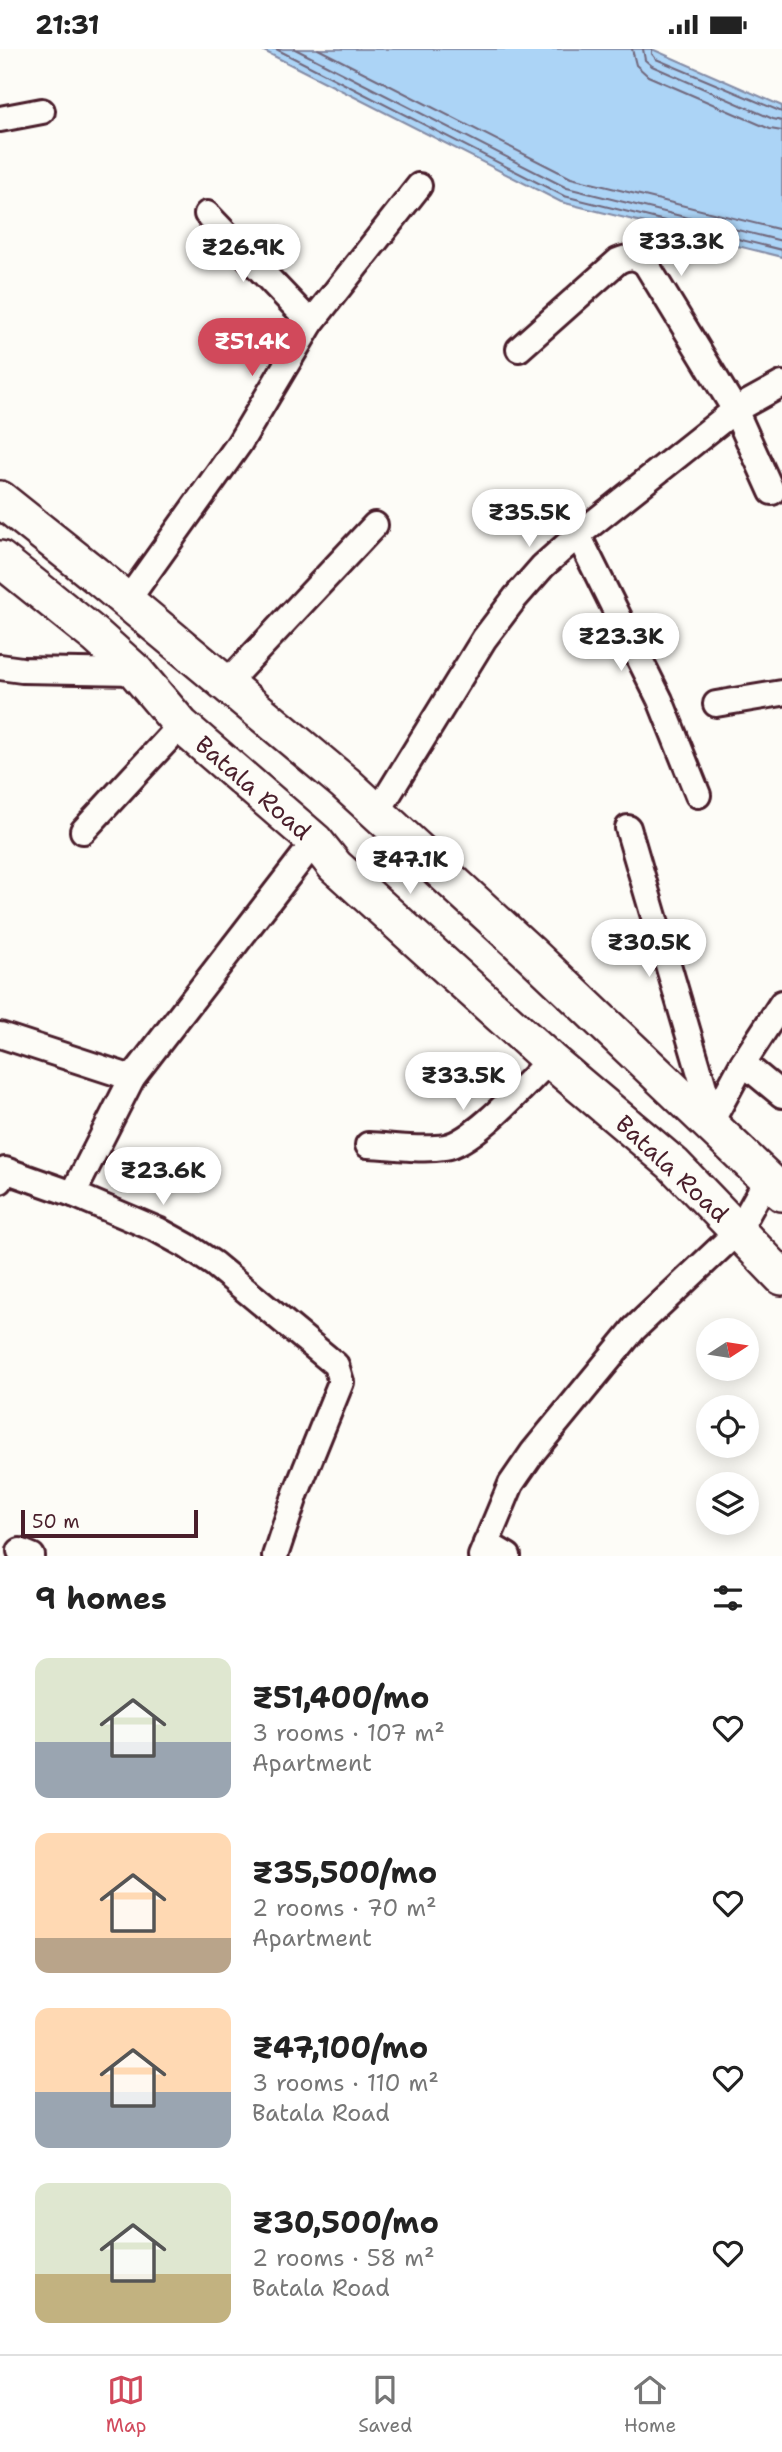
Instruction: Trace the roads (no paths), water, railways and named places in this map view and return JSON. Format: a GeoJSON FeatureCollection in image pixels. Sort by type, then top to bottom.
{"type":"FeatureCollection","features":[{"type":"Feature","properties":{"kind":"main road"},"geometry":{"type":"LineString","coordinates":[[0,499],[345,783],[712,1121],[775,1186]]}},
{"type":"Feature","properties":{"kind":"main road","name":"Batala Road"},"geometry":{"type":"LineString","coordinates":[[0,559],[96,636],[136,672],[181,725],[315,841],[335,866],[550,1060],[673,1164],[782,1277]]}},
{"type":"Feature","properties":{"kind":"street"},"geometry":{"type":"LineString","coordinates":[[0,119],[42,111]]}},
{"type":"Feature","properties":{"kind":"street"},"geometry":{"type":"LineString","coordinates":[[127,601],[239,444],[311,323],[419,186]]}},
{"type":"Feature","properties":{"kind":"street"},"geometry":{"type":"LineString","coordinates":[[206,214],[311,323]]}},
{"type":"Feature","properties":{"kind":"street"},"geometry":{"type":"LineString","coordinates":[[519,349],[618,261],[628,257],[640,258],[735,409],[772,492]]}},
{"type":"Feature","properties":{"kind":"street"},"geometry":{"type":"LineString","coordinates":[[377,813],[484,639],[522,590],[578,535],[735,409],[782,384]]}},
{"type":"Feature","properties":{"kind":"street"},"geometry":{"type":"LineString","coordinates":[[226,684],[375,525]]}},
{"type":"Feature","properties":{"kind":"street"},"geometry":{"type":"LineString","coordinates":[[578,535],[660,701],[698,795]]}},
{"type":"Feature","properties":{"kind":"street"},"geometry":{"type":"LineString","coordinates":[[0,667],[43,671],[136,672]]}},
{"type":"Feature","properties":{"kind":"street"},"geometry":{"type":"LineString","coordinates":[[716,704],[782,693]]}},
{"type":"Feature","properties":{"kind":"street"},"geometry":{"type":"LineString","coordinates":[[83,831],[181,725]]}},
{"type":"Feature","properties":{"kind":"street"},"geometry":{"type":"LineString","coordinates":[[628,828],[712,1121]]}},
{"type":"Feature","properties":{"kind":"street"},"geometry":{"type":"LineString","coordinates":[[73,1194],[132,1078],[315,841]]}},
{"type":"Feature","properties":{"kind":"street"},"geometry":{"type":"LineString","coordinates":[[712,1121],[743,1063],[782,1003]]}},
{"type":"Feature","properties":{"kind":"street"},"geometry":{"type":"LineString","coordinates":[[0,1035],[132,1078]]}},
{"type":"Feature","properties":{"kind":"street"},"geometry":{"type":"LineString","coordinates":[[368,1145],[431,1148],[455,1145],[476,1131],[550,1060]]}},
{"type":"Feature","properties":{"kind":"street"},"geometry":{"type":"LineString","coordinates":[[743,1063],[782,1095]]}},
{"type":"Feature","properties":{"kind":"street"},"geometry":{"type":"LineString","coordinates":[[2,1173],[73,1194],[158,1230],[187,1246],[214,1264],[336,1365],[341,1382],[296,1493],[275,1556]]}},
{"type":"Feature","properties":{"kind":"street"},"geometry":{"type":"LineString","coordinates":[[508,1556],[483,1550],[511,1484],[533,1452],[634,1329],[737,1231],[775,1186]]}},
{"type":"Feature","properties":{"kind":"water"},"geometry":{"type":"Polygon","coordinates":[[[260,49],[652,49],[782,106],[782,257],[561,202],[260,49]]]}}]}
